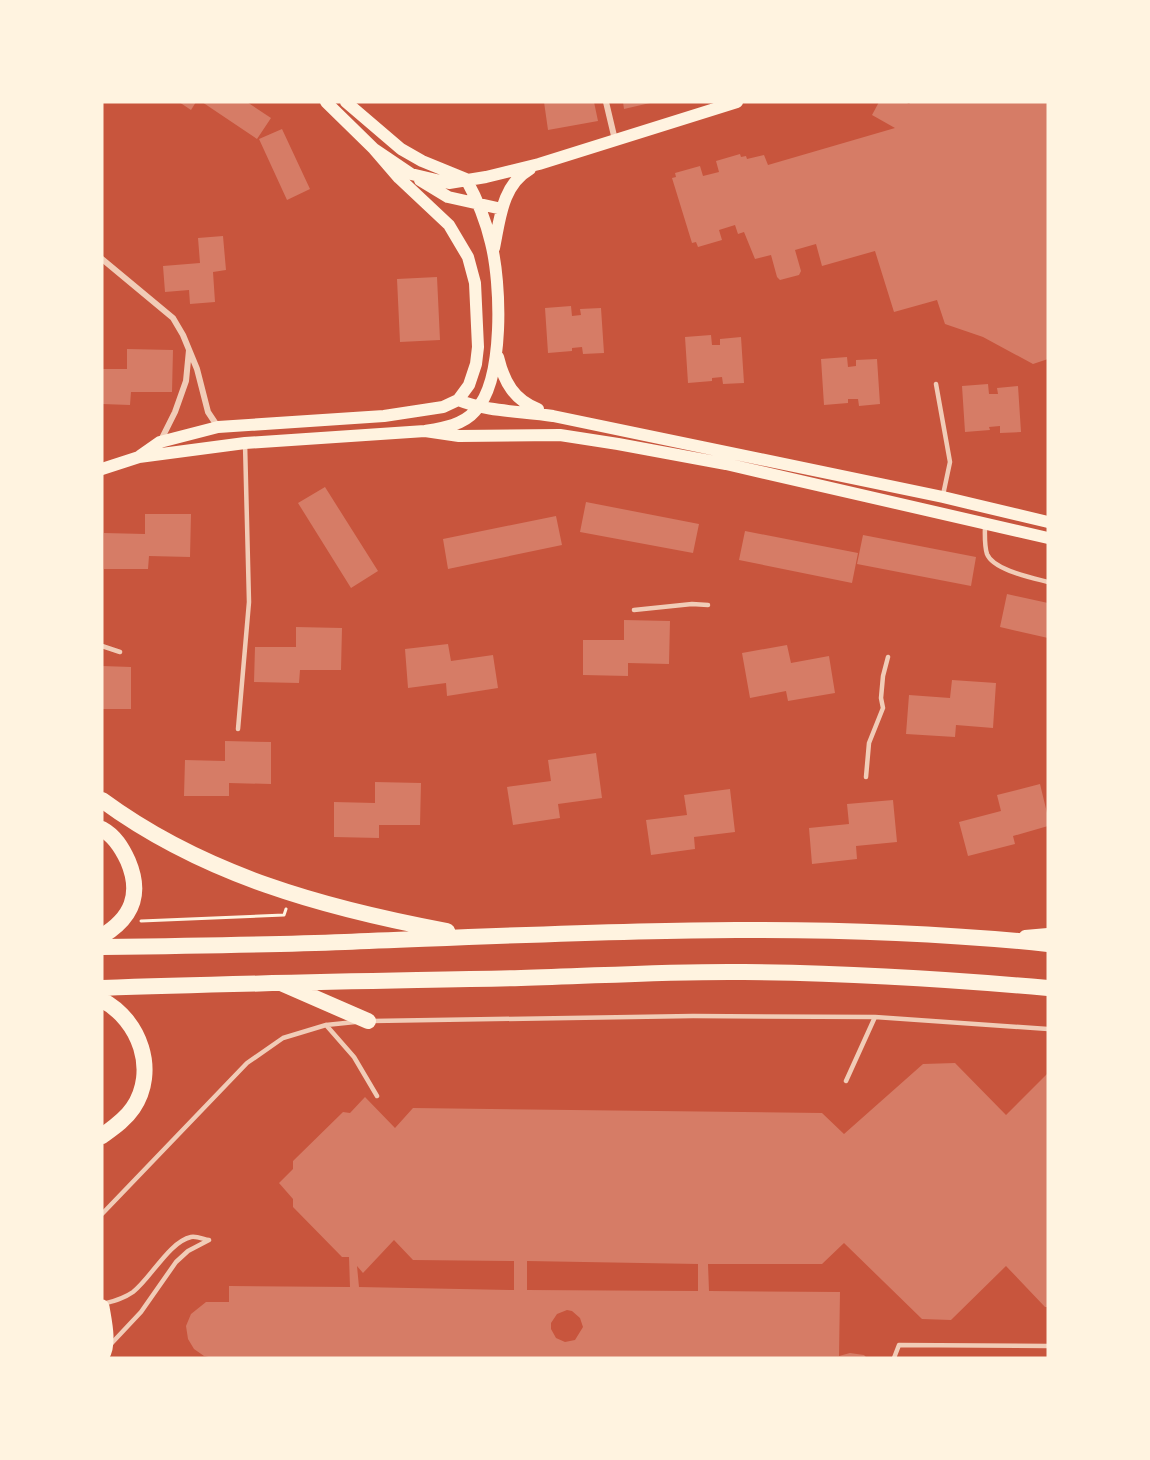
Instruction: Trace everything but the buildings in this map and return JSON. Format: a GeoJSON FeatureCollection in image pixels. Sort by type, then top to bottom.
{"type":"FeatureCollection","features":[{"type":"Feature","properties":{"kind":"highway"},"geometry":{"type":"LineString","coordinates":[[102,800],[177,847],[291,895],[396,921],[474,936]]}},
{"type":"Feature","properties":{"kind":"highway"},"geometry":{"type":"LineString","coordinates":[[102,829],[119,843],[133,872],[135,889],[125,918],[116,928],[102,936]]}},
{"type":"Feature","properties":{"kind":"highway"},"geometry":{"type":"LineString","coordinates":[[102,947],[343,942],[605,931],[797,930],[989,938],[1048,944]]}},
{"type":"Feature","properties":{"kind":"highway"},"geometry":{"type":"LineString","coordinates":[[102,988],[742,972],[914,977],[1048,988]]}},
{"type":"Feature","properties":{"kind":"highway"},"geometry":{"type":"LineString","coordinates":[[280,982],[368,1021]]}},
{"type":"Feature","properties":{"kind":"highway"},"geometry":{"type":"LineString","coordinates":[[102,1000],[118,1011],[129,1023],[143,1050],[145,1066],[141,1090],[134,1108],[120,1124],[102,1136]]}},
{"type":"Feature","properties":{"kind":"main road"},"geometry":{"type":"LineString","coordinates":[[139,457],[160,442],[218,427],[384,416],[443,407],[458,400],[471,380],[478,347],[478,309],[475,283],[468,257],[449,225],[326,102]]}},
{"type":"Feature","properties":{"kind":"main road"},"geometry":{"type":"LineString","coordinates":[[102,469],[139,457],[245,443],[426,431],[443,428],[466,419],[478,408],[490,385],[497,352],[498,308],[493,252],[478,205],[466,179],[422,161],[401,149],[346,102]]}},
{"type":"Feature","properties":{"kind":"main road"},"geometry":{"type":"LineString","coordinates":[[411,174],[449,183],[486,177],[539,164],[737,102]]}},
{"type":"Feature","properties":{"kind":"main road"},"geometry":{"type":"LineString","coordinates":[[374,149],[448,197],[502,209]]}},
{"type":"Feature","properties":{"kind":"main road"},"geometry":{"type":"LineString","coordinates":[[493,252],[506,196],[524,172],[539,164]]}},
{"type":"Feature","properties":{"kind":"main road"},"geometry":{"type":"LineString","coordinates":[[497,352],[502,373],[514,393],[522,401],[554,416]]}},
{"type":"Feature","properties":{"kind":"main road"},"geometry":{"type":"LineString","coordinates":[[458,400],[478,408],[515,410],[554,416],[943,497],[1048,522]]}},
{"type":"Feature","properties":{"kind":"main road"},"geometry":{"type":"LineString","coordinates":[[241,424],[245,443]]}},
{"type":"Feature","properties":{"kind":"main road"},"geometry":{"type":"LineString","coordinates":[[426,431],[459,436],[560,435],[618,444],[726,464],[1048,538]]}},
{"type":"Feature","properties":{"kind":"main road"},"geometry":{"type":"LineString","coordinates":[[989,938],[1048,934]]}},
{"type":"Feature","properties":{"kind":"main road"},"geometry":{"type":"LineString","coordinates":[[102,1306],[103,1354]]}},
{"type":"Feature","properties":{"kind":"street"},"geometry":{"type":"LineString","coordinates":[[606,102],[615,140]]}},
{"type":"Feature","properties":{"kind":"street"},"geometry":{"type":"LineString","coordinates":[[102,259],[173,318],[197,369],[208,412],[218,427]]}},
{"type":"Feature","properties":{"kind":"street"},"geometry":{"type":"LineString","coordinates":[[160,442],[175,412],[186,381],[189,349]]}},
{"type":"Feature","properties":{"kind":"lane"},"geometry":{"type":"LineString","coordinates":[[936,384],[950,462],[943,497]]}},
{"type":"Feature","properties":{"kind":"lane"},"geometry":{"type":"LineString","coordinates":[[238,729],[249,602],[245,443]]}},
{"type":"Feature","properties":{"kind":"lane"},"geometry":{"type":"LineString","coordinates":[[985,524],[986,552],[990,559],[1013,573],[1048,582]]}},
{"type":"Feature","properties":{"kind":"lane"},"geometry":{"type":"LineString","coordinates":[[634,610],[692,604],[708,605]]}},
{"type":"Feature","properties":{"kind":"lane"},"geometry":{"type":"LineString","coordinates":[[102,646],[120,652]]}},
{"type":"Feature","properties":{"kind":"lane"},"geometry":{"type":"LineString","coordinates":[[866,777],[869,743],[883,708],[881,698],[883,676],[888,657]]}},
{"type":"Feature","properties":{"kind":"lane"},"geometry":{"type":"LineString","coordinates":[[102,1214],[248,1064],[283,1038],[326,1024],[368,1021],[693,1016],[875,1017],[1048,1029]]}},
{"type":"Feature","properties":{"kind":"lane"},"geometry":{"type":"LineString","coordinates":[[846,1081],[875,1017]]}},
{"type":"Feature","properties":{"kind":"lane"},"geometry":{"type":"LineString","coordinates":[[326,1024],[354,1057],[377,1096]]}},
{"type":"Feature","properties":{"kind":"lane"},"geometry":{"type":"LineString","coordinates":[[102,1306],[134,1291],[183,1240],[193,1237],[209,1240],[188,1251],[176,1262],[141,1312],[103,1354]]}},
{"type":"Feature","properties":{"kind":"lane"},"geometry":{"type":"LineString","coordinates":[[894,1358],[899,1345],[1048,1346]]}},
{"type":"Feature","properties":{"kind":"path"},"geometry":{"type":"LineString","coordinates":[[125,918],[135,921],[284,915],[291,895]]}}]}
